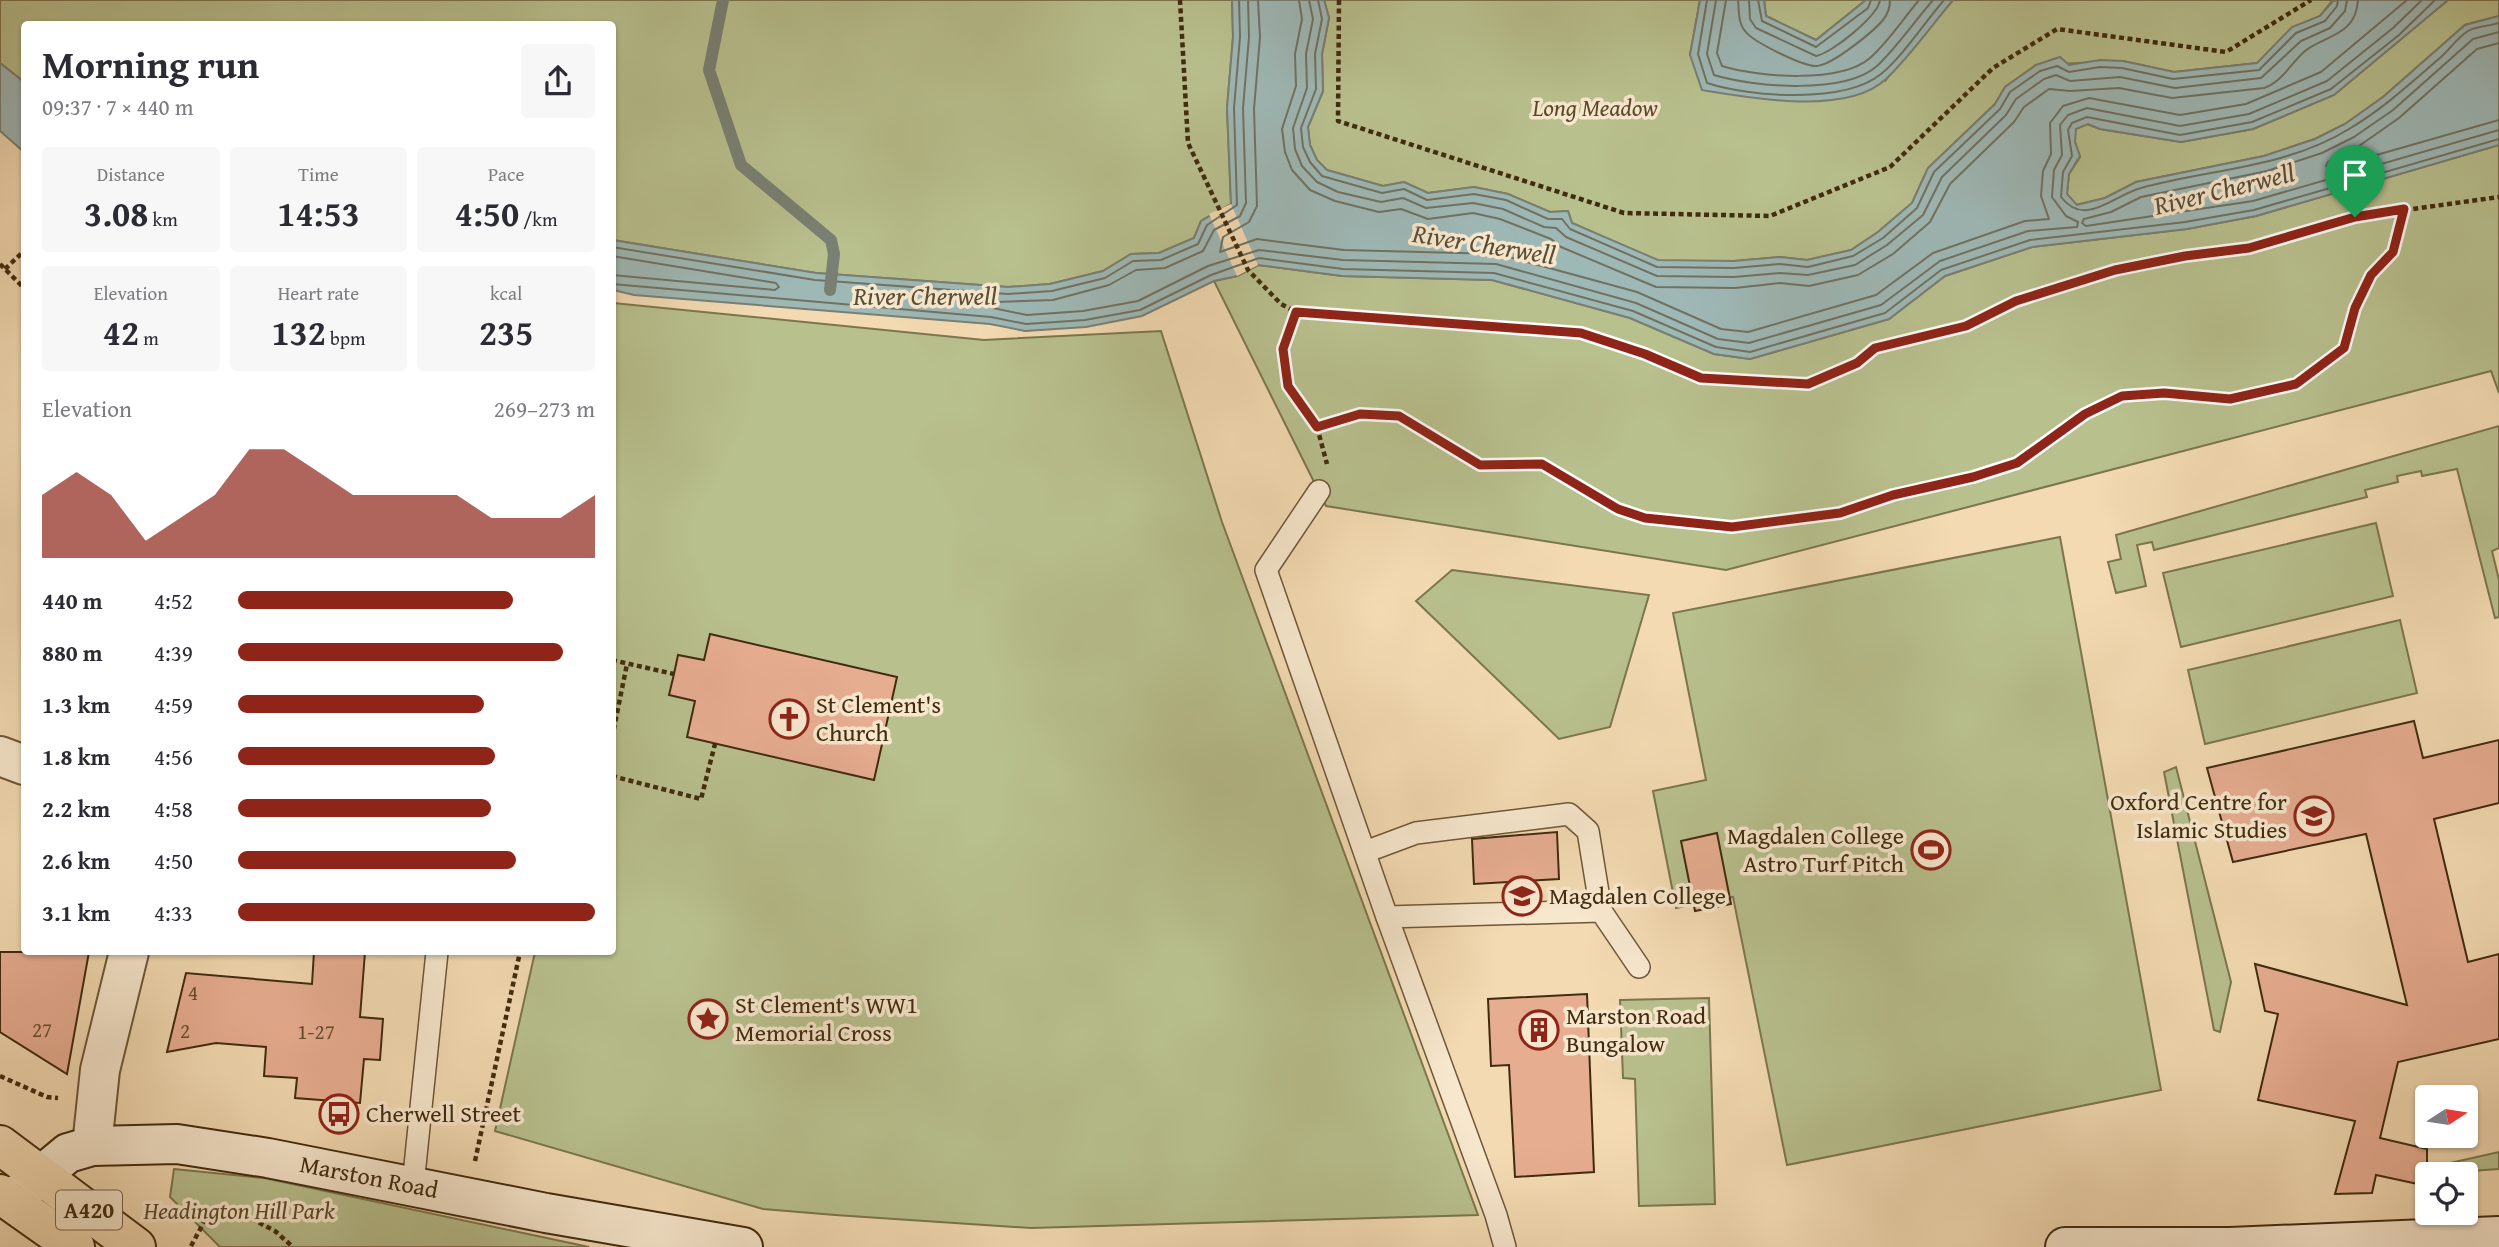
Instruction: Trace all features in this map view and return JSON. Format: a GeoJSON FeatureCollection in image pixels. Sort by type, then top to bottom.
{"type":"FeatureCollection","features":[{"type":"Feature","properties":{"kind":"main road"},"geometry":{"type":"LineString","coordinates":[[0,756],[21,764]]}},
{"type":"Feature","properties":{"kind":"main road"},"geometry":{"type":"LineString","coordinates":[[92,1146],[100,1070],[128,955]]}},
{"type":"Feature","properties":{"kind":"main road","name":"A420"},"geometry":{"type":"LineString","coordinates":[[0,1145],[136,1247]]}},
{"type":"Feature","properties":{"kind":"main road","name":"Marston Road"},"geometry":{"type":"LineString","coordinates":[[5,1198],[68,1153],[92,1146],[204,1146],[743,1247]]}},
{"type":"Feature","properties":{"kind":"main road","name":"A420"},"geometry":{"type":"LineString","coordinates":[[5,1198],[75,1247]]}},
{"type":"Feature","properties":{"kind":"main road"},"geometry":{"type":"LineString","coordinates":[[2065,1247],[2229,1247],[2499,1236]]}},
{"type":"Feature","properties":{"kind":"lane"},"geometry":{"type":"LineString","coordinates":[[1319,491],[1266,570],[1387,917],[1496,1215],[1505,1247]]}},
{"type":"Feature","properties":{"kind":"lane"},"geometry":{"type":"LineString","coordinates":[[1365,852],[1416,833],[1569,814],[1588,831],[1601,911],[1639,967]]}},
{"type":"Feature","properties":{"kind":"lane"},"geometry":{"type":"LineString","coordinates":[[1387,917],[1601,911]]}},
{"type":"Feature","properties":{"kind":"lane"},"geometry":{"type":"LineString","coordinates":[[413,1185],[438,955]]}},
{"type":"Feature","properties":{"kind":"path"},"geometry":{"type":"LineString","coordinates":[[1180,0],[1188,143],[1248,270],[1281,304],[1296,312],[1581,333],[1645,354],[1701,378],[1808,384],[1857,363],[1875,348],[1966,326],[2016,301],[2115,270],[2185,256],[2249,248],[2355,217],[2499,197]]}},
{"type":"Feature","properties":{"kind":"path"},"geometry":{"type":"LineString","coordinates":[[1339,0],[1338,121],[1624,213],[1770,216],[1890,167],[1993,68],[2057,29],[2226,52],[2311,0]]}},
{"type":"Feature","properties":{"kind":"path"},"geometry":{"type":"LineString","coordinates":[[1296,312],[1283,349],[1288,386],[1317,427],[1360,414],[1399,416],[1480,465],[1542,464],[1618,509],[1645,518],[1732,527],[1840,513],[1893,495],[1973,477],[2017,463],[2085,414],[2122,396],[2164,393],[2230,399],[2296,384],[2344,348],[2355,308],[2371,275],[2393,252],[2404,209]]}},
{"type":"Feature","properties":{"kind":"path"},"geometry":{"type":"LineString","coordinates":[[5,270],[21,254]]}},
{"type":"Feature","properties":{"kind":"path"},"geometry":{"type":"LineString","coordinates":[[0,264],[21,285]]}},
{"type":"Feature","properties":{"kind":"path"},"geometry":{"type":"LineString","coordinates":[[616,661],[674,674]]}},
{"type":"Feature","properties":{"kind":"path"},"geometry":{"type":"LineString","coordinates":[[616,719],[628,664]]}},
{"type":"Feature","properties":{"kind":"path"},"geometry":{"type":"LineString","coordinates":[[616,777],[701,799],[715,744]]}},
{"type":"Feature","properties":{"kind":"path"},"geometry":{"type":"LineString","coordinates":[[468,1196],[519,955]]}},
{"type":"Feature","properties":{"kind":"path"},"geometry":{"type":"LineString","coordinates":[[0,1076],[47,1097],[71,1099]]}},
{"type":"Feature","properties":{"kind":"path"},"geometry":{"type":"LineString","coordinates":[[191,1246],[209,1211],[227,1206],[275,1231],[293,1247]]}},
{"type":"Feature","properties":{"kind":"green space"},"geometry":{"type":"Polygon","coordinates":[[[0,0],[1232,0],[1233,37],[1227,108],[1231,204],[1201,221],[1194,238],[1159,253],[1131,254],[1103,271],[1050,284],[1008,287],[816,273],[616,240],[616,21],[21,21],[21,80],[0,63],[0,0]]]}},
{"type":"Feature","properties":{"kind":"green space","name":"Long Meadow"},"geometry":{"type":"Polygon","coordinates":[[[1324,0],[1700,0],[1690,55],[1885,81],[1953,0],[2338,0],[2332,1],[2320,16],[2292,28],[2258,63],[2174,72],[2123,61],[2036,65],[2005,87],[1995,104],[1928,168],[1912,203],[1878,232],[1851,250],[1807,260],[1780,257],[1734,261],[1658,261],[1572,223],[1568,211],[1550,212],[1508,194],[1474,187],[1428,193],[1404,182],[1383,186],[1327,170],[1317,160],[1310,145],[1308,127],[1323,91],[1322,54],[1329,18],[1324,0]]]}},
{"type":"Feature","properties":{"kind":"green space"},"geometry":{"type":"Polygon","coordinates":[[[1764,0],[1866,0],[1816,40],[1766,16],[1764,0]]]}},
{"type":"Feature","properties":{"kind":"green space"},"geometry":{"type":"Polygon","coordinates":[[[2448,0],[2499,0],[2499,16],[2465,25],[2383,97],[2345,124],[2315,139],[2264,156],[2136,182],[2105,198],[2076,205],[2067,194],[2069,174],[2080,157],[2075,142],[2075,129],[2087,124],[2100,129],[2181,142],[2253,129],[2334,95],[2448,0]]]}},
{"type":"Feature","properties":{"kind":"green space"},"geometry":{"type":"Polygon","coordinates":[[[2499,145],[2499,393],[2491,371],[1726,570],[1326,506],[1214,281],[1237,276],[1258,265],[1342,276],[1492,280],[1630,318],[1714,354],[1750,359],[1889,319],[1945,276],[2032,247],[2187,229],[2256,216],[2499,145]]]}},
{"type":"Feature","properties":{"kind":"green space"},"geometry":{"type":"Polygon","coordinates":[[[616,303],[984,340],[1161,331],[1222,522],[1478,1215],[1031,1228],[763,1209],[495,1131],[534,955],[616,955],[616,303]]]}},
{"type":"Feature","properties":{"kind":"green space"},"geometry":{"type":"Polygon","coordinates":[[[2499,426],[2499,548],[2492,551],[2499,580],[2499,617],[2495,618],[2457,469],[2422,476],[2421,471],[2397,476],[2398,482],[2365,490],[2367,497],[2154,550],[2152,542],[2137,545],[2146,586],[2116,593],[2108,562],[2121,559],[2116,535],[2499,426]]]}},
{"type":"Feature","properties":{"kind":"green space"},"geometry":{"type":"Polygon","coordinates":[[[2376,523],[2393,596],[2181,647],[2163,573],[2376,523]]]}},
{"type":"Feature","properties":{"kind":"green space","name":"Magdalen College Astro Turf Pitch"},"geometry":{"type":"Polygon","coordinates":[[[2060,537],[2161,1090],[1787,1165],[1733,897],[1676,908],[1653,791],[1706,780],[1673,613],[2060,537]]]}},
{"type":"Feature","properties":{"kind":"green space"},"geometry":{"type":"Polygon","coordinates":[[[1452,570],[1649,595],[1610,727],[1559,739],[1416,601],[1452,570]]]}},
{"type":"Feature","properties":{"kind":"green space"},"geometry":{"type":"Polygon","coordinates":[[[2400,620],[2417,693],[2205,744],[2188,670],[2400,620]]]}},
{"type":"Feature","properties":{"kind":"green space"},"geometry":{"type":"Polygon","coordinates":[[[2176,767],[2231,982],[2220,1032],[2214,1030],[2164,772],[2176,767]]]}},
{"type":"Feature","properties":{"kind":"green space"},"geometry":{"type":"Polygon","coordinates":[[[1709,998],[1715,1204],[1639,1206],[1635,1079],[1623,1078],[1620,1000],[1709,998]]]}},
{"type":"Feature","properties":{"kind":"green space"},"geometry":{"type":"Polygon","coordinates":[[[2499,1152],[2499,1169],[2478,1170],[2478,1162],[2454,1162],[2499,1152]]]}},
{"type":"Feature","properties":{"kind":"green space","name":"Headington Hill Park"},"geometry":{"type":"Polygon","coordinates":[[[174,1169],[264,1178],[589,1247],[220,1247],[170,1197],[174,1169]]]}},
{"type":"Feature","properties":{"kind":"water","name":"River Cherwell"},"geometry":{"type":"Polygon","coordinates":[[[1232,0],[1324,0],[1329,18],[1322,54],[1323,91],[1308,127],[1310,145],[1317,160],[1327,170],[1383,186],[1404,182],[1428,193],[1474,187],[1508,194],[1550,212],[1568,211],[1572,223],[1658,260],[1734,261],[1780,257],[1807,260],[1851,250],[1878,232],[1912,203],[1928,168],[1995,104],[2005,87],[2036,65],[2060,57],[2069,65],[2100,60],[2123,61],[2174,72],[2257,63],[2292,27],[2320,16],[2333,1],[2338,0],[2448,0],[2334,95],[2253,129],[2181,142],[2100,129],[2088,124],[2076,129],[2075,142],[2080,156],[2069,174],[2067,194],[2077,205],[2105,198],[2136,182],[2264,156],[2315,139],[2345,124],[2383,97],[2465,25],[2499,16],[2499,145],[2256,216],[2187,229],[2032,247],[1945,276],[1889,319],[1750,359],[1714,354],[1630,318],[1492,280],[1342,276],[1258,265],[1237,276],[1214,281],[1142,316],[1086,327],[1025,331],[990,324],[634,295],[616,291],[616,241],[816,273],[1008,287],[1050,284],[1103,271],[1131,254],[1159,253],[1194,238],[1201,221],[1231,204],[1227,108],[1233,37],[1232,0]]]}},
{"type":"Feature","properties":{"kind":"water"},"geometry":{"type":"Polygon","coordinates":[[[1700,0],[1764,0],[1766,16],[1816,40],[1866,0],[1953,0],[1886,79],[1869,90],[1848,97],[1798,101],[1702,90],[1690,55],[1700,0]]]}},
{"type":"Feature","properties":{"kind":"water"},"geometry":{"type":"Polygon","coordinates":[[[0,63],[21,80],[21,149],[0,131],[0,63]]]}},
{"type":"Feature","properties":{"kind":"pier"},"geometry":{"type":"Polygon","coordinates":[[[1231,204],[1258,265],[1237,276],[1209,214],[1231,204]]]}},
{"type":"Feature","properties":{"kind":"building","name":"St Clement's Church"},"geometry":{"type":"Polygon","coordinates":[[[710,634],[897,677],[874,780],[687,737],[695,701],[669,695],[678,655],[704,660],[710,634]]]}},
{"type":"Feature","properties":{"kind":"building","name":"Oxford Centre for Islamic Studies"},"geometry":{"type":"Polygon","coordinates":[[[2414,721],[2423,758],[2499,740],[2499,803],[2434,819],[2468,962],[2499,954],[2499,1039],[2398,1062],[2380,1138],[2427,1149],[2427,1162],[2415,1162],[2415,1183],[2376,1175],[2372,1193],[2335,1194],[2355,1121],[2258,1100],[2278,1014],[2265,1011],[2255,964],[2407,1005],[2366,834],[2233,862],[2207,768],[2414,721]]]}},
{"type":"Feature","properties":{"kind":"building"},"geometry":{"type":"Polygon","coordinates":[[[1557,832],[1559,879],[1474,884],[1472,839],[1557,832]]]}},
{"type":"Feature","properties":{"kind":"building"},"geometry":{"type":"Polygon","coordinates":[[[1717,833],[1731,904],[1695,911],[1681,841],[1717,833]]]}},
{"type":"Feature","properties":{"kind":"building"},"geometry":{"type":"Polygon","coordinates":[[[0,952],[21,952],[21,955],[88,955],[67,1074],[0,1032],[0,952]]]}},
{"type":"Feature","properties":{"kind":"building"},"geometry":{"type":"Polygon","coordinates":[[[314,955],[365,955],[360,1017],[383,1019],[380,1060],[364,1059],[360,1103],[295,1098],[297,1078],[264,1076],[266,1047],[216,1043],[167,1052],[186,973],[312,984],[314,955]]]}},
{"type":"Feature","properties":{"kind":"building"},"geometry":{"type":"Polygon","coordinates":[[[1587,994],[1594,1172],[1515,1177],[1509,1065],[1491,1066],[1488,999],[1587,994]]]}},
{"type":"Feature","properties":{"kind":"waterway"},"geometry":{"type":"LineString","coordinates":[[723,0],[709,70],[741,165],[831,240],[834,254],[830,290]]}},
{"type":"Feature","properties":{"kind":"place","name":"St Clement's Church"},"geometry":{"type":"Point","coordinates":[789,719]}},
{"type":"Feature","properties":{"kind":"place","name":"Oxford Centre for Islamic Studies"},"geometry":{"type":"Point","coordinates":[2314,816]}},
{"type":"Feature","properties":{"kind":"place","name":"Magdalen College Astro Turf Pitch"},"geometry":{"type":"Point","coordinates":[1931,850]}},
{"type":"Feature","properties":{"kind":"place","name":"Magdalen College"},"geometry":{"type":"Point","coordinates":[1522,896]}},
{"type":"Feature","properties":{"kind":"place","name":"St Clement's WW1 Memorial Cross"},"geometry":{"type":"Point","coordinates":[708,1019]}},
{"type":"Feature","properties":{"kind":"place","name":"Marston Road Bungalow"},"geometry":{"type":"Point","coordinates":[1539,1030]}},
{"type":"Feature","properties":{"kind":"place","name":"Cherwell Street"},"geometry":{"type":"Point","coordinates":[339,1114]}},
{"type":"Feature","properties":{"kind":"route"},"geometry":{"type":"LineString","coordinates":[[2404,209],[2393,252],[2371,275],[2355,308],[2344,348],[2296,384],[2230,399],[2164,393],[2122,396],[2085,414],[2017,463],[1973,477],[1893,495],[1840,513],[1732,527],[1645,518],[1618,509],[1542,464],[1480,465],[1399,416],[1360,414],[1317,427],[1288,386],[1283,349],[1296,312],[1581,333],[1645,354],[1701,378],[1808,384],[1857,363],[1875,348],[1966,326],[2016,301],[2115,270],[2185,256],[2249,248],[2355,217],[2404,209]]}}]}
